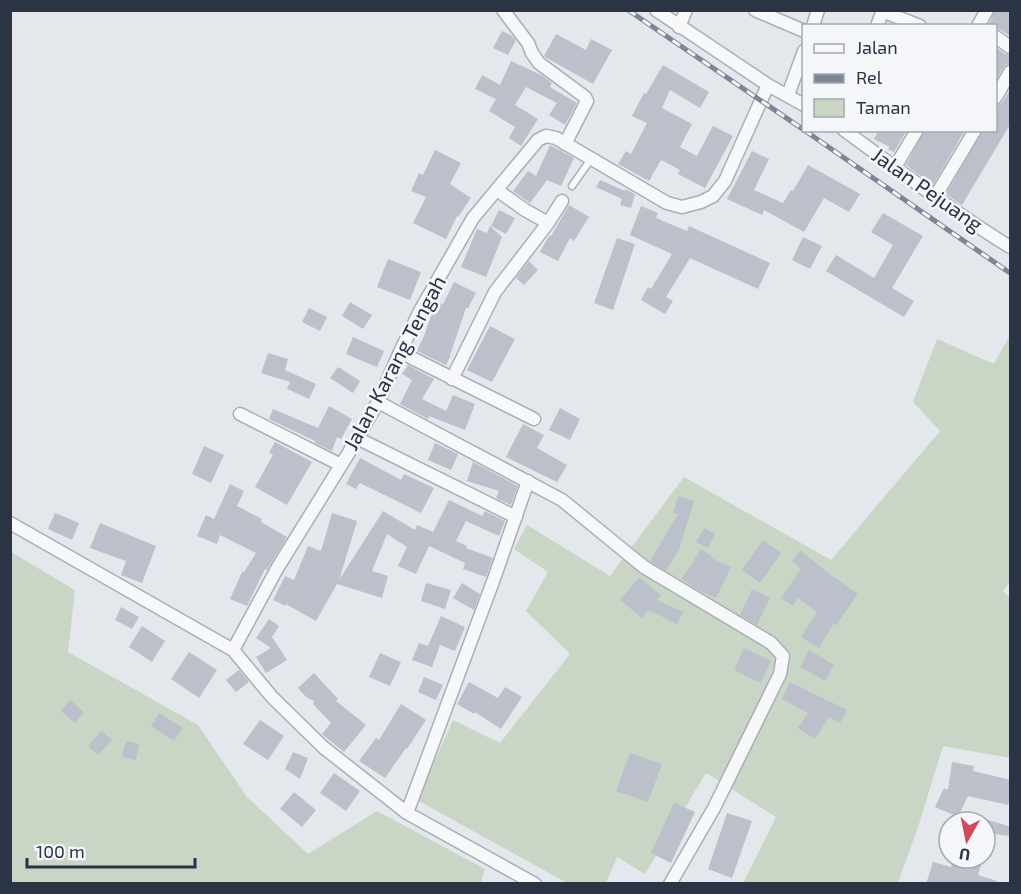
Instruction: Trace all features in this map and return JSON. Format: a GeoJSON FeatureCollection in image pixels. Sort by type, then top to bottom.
{"type":"FeatureCollection","features":[{"type":"Feature","properties":{"kind":"street"},"geometry":{"type":"LineString","coordinates":[[503,10],[528,43],[539,63],[585,97],[587,101],[565,144]]}},
{"type":"Feature","properties":{"kind":"street"},"geometry":{"type":"LineString","coordinates":[[656,10],[768,85],[802,104]]}},
{"type":"Feature","properties":{"kind":"street"},"geometry":{"type":"LineString","coordinates":[[679,27],[686,10]]}},
{"type":"Feature","properties":{"kind":"street"},"geometry":{"type":"LineString","coordinates":[[755,10],[802,30]]}},
{"type":"Feature","properties":{"kind":"street"},"geometry":{"type":"LineString","coordinates":[[979,24],[987,10]]}},
{"type":"Feature","properties":{"kind":"street"},"geometry":{"type":"LineString","coordinates":[[883,11],[915,24]]}},
{"type":"Feature","properties":{"kind":"street"},"geometry":{"type":"LineString","coordinates":[[997,39],[1011,47]]}},
{"type":"Feature","properties":{"kind":"street"},"geometry":{"type":"LineString","coordinates":[[788,95],[802,56]]}},
{"type":"Feature","properties":{"kind":"street"},"geometry":{"type":"LineString","coordinates":[[997,95],[1011,72]]}},
{"type":"Feature","properties":{"kind":"street","name":"Jalan Karang Tengah"},"geometry":{"type":"LineString","coordinates":[[233,650],[278,567],[378,402],[420,311],[473,218],[538,140],[546,136],[556,138],[667,202],[682,207],[713,196],[725,181],[768,85]]}},
{"type":"Feature","properties":{"kind":"street","name":"Jalan Pejuang"},"geometry":{"type":"LineString","coordinates":[[847,132],[934,197],[1011,247]]}},
{"type":"Feature","properties":{"kind":"street"},"geometry":{"type":"LineString","coordinates":[[895,167],[916,132]]}},
{"type":"Feature","properties":{"kind":"street"},"geometry":{"type":"LineString","coordinates":[[934,197],[974,132]]}},
{"type":"Feature","properties":{"kind":"street"},"geometry":{"type":"LineString","coordinates":[[497,190],[525,210],[548,222]]}},
{"type":"Feature","properties":{"kind":"street"},"geometry":{"type":"LineString","coordinates":[[452,379],[495,292],[562,201]]}},
{"type":"Feature","properties":{"kind":"street"},"geometry":{"type":"LineString","coordinates":[[400,352],[534,419]]}},
{"type":"Feature","properties":{"kind":"street"},"geometry":{"type":"LineString","coordinates":[[378,402],[562,500],[644,567],[771,643],[783,656],[780,674],[714,808],[670,884]]}},
{"type":"Feature","properties":{"kind":"street"},"geometry":{"type":"LineString","coordinates":[[240,414],[341,465]]}},
{"type":"Feature","properties":{"kind":"street"},"geometry":{"type":"LineString","coordinates":[[357,438],[516,517]]}},
{"type":"Feature","properties":{"kind":"street"},"geometry":{"type":"LineString","coordinates":[[407,813],[528,481]]}},
{"type":"Feature","properties":{"kind":"street"},"geometry":{"type":"LineString","coordinates":[[10,523],[233,650],[272,697],[323,747],[407,813],[535,884]]}},
{"type":"Feature","properties":{"kind":"lane"},"geometry":{"type":"LineString","coordinates":[[572,186],[591,159]]}},
{"type":"Feature","properties":{"kind":"green space"},"geometry":{"type":"Polygon","coordinates":[[[1010,335],[1010,582],[1003,591],[1010,599],[1010,758],[943,746],[898,883],[743,883],[776,817],[706,773],[645,874],[617,857],[606,883],[567,883],[417,800],[453,720],[500,743],[570,654],[526,611],[548,572],[514,549],[527,525],[610,576],[684,477],[831,560],[940,431],[913,402],[937,339],[994,364],[1010,335]]]}},
{"type":"Feature","properties":{"kind":"green space"},"geometry":{"type":"Polygon","coordinates":[[[11,552],[75,590],[68,652],[198,725],[247,797],[308,854],[377,811],[485,869],[480,884],[11,884],[11,552]]]}},
{"type":"Feature","properties":{"kind":"building"},"geometry":{"type":"Polygon","coordinates":[[[995,10],[1011,10],[1011,37],[997,29],[997,24],[989,24],[995,10]]]}},
{"type":"Feature","properties":{"kind":"building"},"geometry":{"type":"Polygon","coordinates":[[[502,31],[516,40],[508,55],[493,48],[502,31]]]}},
{"type":"Feature","properties":{"kind":"building"},"geometry":{"type":"Polygon","coordinates":[[[556,34],[586,50],[591,39],[612,50],[593,84],[544,56],[556,34]]]}},
{"type":"Feature","properties":{"kind":"building"},"geometry":{"type":"Polygon","coordinates":[[[997,48],[1005,54],[1011,55],[1011,64],[1003,68],[997,79],[997,48]]]}},
{"type":"Feature","properties":{"kind":"building"},"geometry":{"type":"Polygon","coordinates":[[[511,61],[543,76],[552,83],[550,87],[577,103],[565,125],[549,115],[557,103],[526,87],[515,105],[538,119],[521,146],[509,138],[515,127],[489,111],[496,99],[475,89],[482,75],[500,85],[511,61]]]}},
{"type":"Feature","properties":{"kind":"building"},"geometry":{"type":"Polygon","coordinates":[[[663,65],[709,92],[700,108],[670,90],[662,108],[692,124],[680,147],[697,156],[713,126],[733,136],[705,188],[678,174],[680,170],[661,160],[649,181],[618,164],[626,151],[631,154],[647,123],[632,116],[663,65]]]}},
{"type":"Feature","properties":{"kind":"building"},"geometry":{"type":"Polygon","coordinates":[[[1011,88],[1011,123],[962,205],[946,194],[982,132],[997,132],[997,105],[1003,102],[1011,88]]]}},
{"type":"Feature","properties":{"kind":"building"},"geometry":{"type":"Polygon","coordinates":[[[878,132],[906,132],[894,152],[888,149],[890,147],[874,139],[878,132]]]}},
{"type":"Feature","properties":{"kind":"building"},"geometry":{"type":"Polygon","coordinates":[[[924,132],[964,132],[933,185],[906,165],[924,132]]]}},
{"type":"Feature","properties":{"kind":"building"},"geometry":{"type":"Polygon","coordinates":[[[550,145],[574,158],[561,186],[547,180],[530,203],[513,191],[528,171],[536,176],[550,145]]]}},
{"type":"Feature","properties":{"kind":"building"},"geometry":{"type":"Polygon","coordinates":[[[435,150],[461,163],[450,184],[471,198],[457,216],[446,239],[413,223],[426,197],[411,191],[419,173],[423,175],[435,150]]]}},
{"type":"Feature","properties":{"kind":"building"},"geometry":{"type":"Polygon","coordinates":[[[752,151],[769,159],[754,190],[783,203],[808,165],[860,194],[849,212],[824,198],[804,232],[764,210],[762,215],[727,199],[752,151]]]}},
{"type":"Feature","properties":{"kind":"building"},"geometry":{"type":"Polygon","coordinates":[[[600,180],[635,194],[631,208],[620,205],[622,199],[596,187],[600,180]]]}},
{"type":"Feature","properties":{"kind":"building"},"geometry":{"type":"Polygon","coordinates":[[[569,205],[589,217],[574,241],[570,238],[558,261],[540,252],[569,205]]]}},
{"type":"Feature","properties":{"kind":"building"},"geometry":{"type":"Polygon","coordinates":[[[641,206],[658,213],[656,218],[687,231],[689,226],[770,263],[758,289],[690,258],[666,297],[673,301],[665,314],[641,300],[648,287],[651,289],[672,254],[630,235],[641,206]]]}},
{"type":"Feature","properties":{"kind":"building"},"geometry":{"type":"Polygon","coordinates":[[[499,210],[515,218],[506,234],[491,226],[499,210]]]}},
{"type":"Feature","properties":{"kind":"building"},"geometry":{"type":"Polygon","coordinates":[[[883,213],[923,236],[892,288],[914,301],[904,317],[826,271],[836,255],[874,278],[893,245],[871,232],[883,213]]]}},
{"type":"Feature","properties":{"kind":"building"},"geometry":{"type":"Polygon","coordinates":[[[490,226],[502,237],[486,277],[461,267],[477,229],[487,233],[490,226]]]}},
{"type":"Feature","properties":{"kind":"building"},"geometry":{"type":"Polygon","coordinates":[[[803,237],[822,246],[810,269],[792,260],[803,237]]]}},
{"type":"Feature","properties":{"kind":"building"},"geometry":{"type":"Polygon","coordinates":[[[617,238],[635,244],[613,310],[594,303],[617,238]]]}},
{"type":"Feature","properties":{"kind":"building"},"geometry":{"type":"Polygon","coordinates":[[[388,259],[421,272],[410,300],[377,287],[388,259]]]}},
{"type":"Feature","properties":{"kind":"building"},"geometry":{"type":"Polygon","coordinates":[[[529,261],[538,270],[524,285],[516,278],[529,261]]]}},
{"type":"Feature","properties":{"kind":"building"},"geometry":{"type":"Polygon","coordinates":[[[454,282],[476,293],[466,308],[446,365],[417,351],[436,302],[443,304],[454,282]]]}},
{"type":"Feature","properties":{"kind":"building"},"geometry":{"type":"Polygon","coordinates":[[[350,302],[372,315],[363,329],[342,316],[350,302]]]}},
{"type":"Feature","properties":{"kind":"building"},"geometry":{"type":"Polygon","coordinates":[[[309,308],[327,317],[320,331],[302,322],[309,308]]]}},
{"type":"Feature","properties":{"kind":"building"},"geometry":{"type":"Polygon","coordinates":[[[490,326],[515,339],[492,382],[467,370],[490,326]]]}},
{"type":"Feature","properties":{"kind":"building"},"geometry":{"type":"Polygon","coordinates":[[[353,337],[384,351],[377,367],[346,354],[353,337]]]}},
{"type":"Feature","properties":{"kind":"building"},"geometry":{"type":"Polygon","coordinates":[[[268,353],[288,359],[285,370],[316,384],[309,399],[287,389],[290,382],[261,373],[268,353]]]}},
{"type":"Feature","properties":{"kind":"building"},"geometry":{"type":"Polygon","coordinates":[[[408,365],[434,379],[422,399],[446,411],[453,395],[475,404],[465,430],[429,416],[428,419],[400,404],[412,380],[402,374],[408,365]]]}},
{"type":"Feature","properties":{"kind":"building"},"geometry":{"type":"Polygon","coordinates":[[[338,367],[360,381],[353,393],[330,378],[338,367]]]}},
{"type":"Feature","properties":{"kind":"building"},"geometry":{"type":"Polygon","coordinates":[[[329,406],[352,419],[341,439],[337,437],[332,451],[269,419],[273,409],[318,428],[329,406]]]}},
{"type":"Feature","properties":{"kind":"building"},"geometry":{"type":"Polygon","coordinates":[[[560,408],[580,419],[570,440],[549,430],[560,408]]]}},
{"type":"Feature","properties":{"kind":"building"},"geometry":{"type":"Polygon","coordinates":[[[523,424],[544,435],[537,448],[567,465],[557,482],[506,457],[523,424]]]}},
{"type":"Feature","properties":{"kind":"building"},"geometry":{"type":"Polygon","coordinates":[[[275,442],[312,462],[287,505],[255,487],[273,455],[269,453],[275,442]]]}},
{"type":"Feature","properties":{"kind":"building"},"geometry":{"type":"Polygon","coordinates":[[[435,443],[458,454],[451,470],[428,460],[435,443]]]}},
{"type":"Feature","properties":{"kind":"building"},"geometry":{"type":"Polygon","coordinates":[[[204,446],[224,455],[211,483],[192,474],[204,446]]]}},
{"type":"Feature","properties":{"kind":"building"},"geometry":{"type":"Polygon","coordinates":[[[360,458],[401,480],[404,474],[434,488],[421,513],[360,483],[356,489],[346,484],[360,458]]]}},
{"type":"Feature","properties":{"kind":"building"},"geometry":{"type":"Polygon","coordinates":[[[473,462],[518,486],[511,505],[496,498],[499,491],[467,481],[473,462]]]}},
{"type":"Feature","properties":{"kind":"building"},"geometry":{"type":"Polygon","coordinates":[[[230,484],[244,491],[237,506],[262,519],[261,522],[287,537],[267,570],[265,569],[247,606],[230,599],[242,572],[256,553],[220,535],[217,544],[197,536],[206,515],[214,519],[230,484]]]}},
{"type":"Feature","properties":{"kind":"building"},"geometry":{"type":"Polygon","coordinates":[[[678,496],[694,501],[679,550],[666,571],[650,561],[678,514],[673,513],[678,496]]]}},
{"type":"Feature","properties":{"kind":"building"},"geometry":{"type":"Polygon","coordinates":[[[449,500],[482,516],[485,511],[505,521],[499,536],[466,521],[456,541],[467,546],[466,548],[493,558],[486,577],[463,569],[465,563],[429,546],[416,574],[398,566],[407,547],[387,534],[372,571],[388,576],[382,598],[337,584],[316,621],[286,604],[286,606],[273,600],[285,576],[294,580],[308,546],[321,551],[332,513],[357,521],[341,577],[383,511],[415,530],[417,525],[433,532],[449,500]]]}},
{"type":"Feature","properties":{"kind":"building"},"geometry":{"type":"Polygon","coordinates":[[[55,513],[79,523],[72,540],[48,529],[55,513]]]}},
{"type":"Feature","properties":{"kind":"building"},"geometry":{"type":"Polygon","coordinates":[[[100,523],[156,546],[142,583],[121,575],[126,561],[90,548],[100,523]]]}},
{"type":"Feature","properties":{"kind":"building"},"geometry":{"type":"Polygon","coordinates":[[[704,528],[715,534],[708,548],[696,542],[704,528]]]}},
{"type":"Feature","properties":{"kind":"building"},"geometry":{"type":"Polygon","coordinates":[[[763,540],[781,553],[760,583],[742,570],[763,540]]]}},
{"type":"Feature","properties":{"kind":"building"},"geometry":{"type":"Polygon","coordinates":[[[701,549],[712,556],[711,558],[731,567],[716,598],[682,579],[701,549]]]}},
{"type":"Feature","properties":{"kind":"building"},"geometry":{"type":"Polygon","coordinates":[[[800,550],[858,594],[836,625],[834,623],[819,648],[801,637],[817,612],[798,598],[793,606],[781,598],[801,569],[792,561],[800,550]]]}},
{"type":"Feature","properties":{"kind":"building"},"geometry":{"type":"Polygon","coordinates":[[[639,577],[661,595],[657,600],[683,612],[677,624],[649,610],[642,618],[620,600],[639,577]]]}},
{"type":"Feature","properties":{"kind":"building"},"geometry":{"type":"Polygon","coordinates":[[[426,583],[451,590],[445,609],[421,601],[426,583]]]}},
{"type":"Feature","properties":{"kind":"building"},"geometry":{"type":"Polygon","coordinates":[[[462,583],[480,594],[474,610],[453,598],[462,583]]]}},
{"type":"Feature","properties":{"kind":"building"},"geometry":{"type":"Polygon","coordinates":[[[752,589],[770,598],[757,625],[740,615],[752,589]]]}},
{"type":"Feature","properties":{"kind":"building"},"geometry":{"type":"Polygon","coordinates":[[[121,607],[139,617],[132,629],[115,620],[121,607]]]}},
{"type":"Feature","properties":{"kind":"building"},"geometry":{"type":"Polygon","coordinates":[[[441,616],[465,627],[455,651],[440,645],[432,667],[412,660],[419,643],[428,646],[441,616]]]}},
{"type":"Feature","properties":{"kind":"building"},"geometry":{"type":"Polygon","coordinates":[[[269,619],[279,626],[272,637],[287,660],[266,673],[256,657],[271,648],[256,638],[269,619]]]}},
{"type":"Feature","properties":{"kind":"building"},"geometry":{"type":"Polygon","coordinates":[[[142,626],[165,641],[152,662],[129,647],[142,626]]]}},
{"type":"Feature","properties":{"kind":"building"},"geometry":{"type":"Polygon","coordinates":[[[744,648],[771,661],[761,683],[734,670],[744,648]]]}},
{"type":"Feature","properties":{"kind":"building"},"geometry":{"type":"Polygon","coordinates":[[[809,650],[834,665],[825,681],[800,667],[809,650]]]}},
{"type":"Feature","properties":{"kind":"building"},"geometry":{"type":"Polygon","coordinates":[[[189,652],[217,670],[199,698],[171,679],[189,652]]]}},
{"type":"Feature","properties":{"kind":"building"},"geometry":{"type":"Polygon","coordinates":[[[380,653],[401,662],[390,686],[369,677],[380,653]]]}},
{"type":"Feature","properties":{"kind":"building"},"geometry":{"type":"Polygon","coordinates":[[[239,670],[249,682],[236,692],[226,680],[239,670]]]}},
{"type":"Feature","properties":{"kind":"building"},"geometry":{"type":"Polygon","coordinates":[[[314,673],[338,699],[336,701],[366,725],[344,752],[322,734],[331,723],[313,704],[314,701],[306,697],[298,688],[314,673]]]}},
{"type":"Feature","properties":{"kind":"building"},"geometry":{"type":"Polygon","coordinates":[[[424,677],[443,685],[436,700],[418,692],[424,677]]]}},
{"type":"Feature","properties":{"kind":"building"},"geometry":{"type":"Polygon","coordinates":[[[469,682],[498,698],[505,687],[522,697],[501,729],[475,712],[474,714],[457,704],[469,682]]]}},
{"type":"Feature","properties":{"kind":"building"},"geometry":{"type":"Polygon","coordinates":[[[790,682],[847,710],[840,723],[829,717],[815,739],[798,728],[808,713],[782,699],[790,682]]]}},
{"type":"Feature","properties":{"kind":"building"},"geometry":{"type":"Polygon","coordinates":[[[70,700],[84,712],[75,723],[61,711],[70,700]]]}},
{"type":"Feature","properties":{"kind":"building"},"geometry":{"type":"Polygon","coordinates":[[[401,704],[426,720],[385,778],[359,761],[376,738],[379,740],[401,704]]]}},
{"type":"Feature","properties":{"kind":"building"},"geometry":{"type":"Polygon","coordinates":[[[159,713],[183,728],[174,741],[151,726],[159,713]]]}},
{"type":"Feature","properties":{"kind":"building"},"geometry":{"type":"Polygon","coordinates":[[[260,720],[284,736],[268,760],[243,744],[260,720]]]}},
{"type":"Feature","properties":{"kind":"building"},"geometry":{"type":"Polygon","coordinates":[[[101,731],[112,740],[98,755],[88,746],[101,731]]]}},
{"type":"Feature","properties":{"kind":"building"},"geometry":{"type":"Polygon","coordinates":[[[126,741],[139,744],[136,760],[122,757],[126,741]]]}},
{"type":"Feature","properties":{"kind":"building"},"geometry":{"type":"Polygon","coordinates":[[[293,752],[308,758],[300,779],[285,769],[293,752]]]}},
{"type":"Feature","properties":{"kind":"building"},"geometry":{"type":"Polygon","coordinates":[[[630,753],[662,764],[648,802],[616,791],[630,753]]]}},
{"type":"Feature","properties":{"kind":"building"},"geometry":{"type":"Polygon","coordinates":[[[952,762],[974,766],[973,771],[1011,780],[1008,805],[968,796],[961,810],[942,810],[935,807],[944,788],[948,790],[952,762]]]}},
{"type":"Feature","properties":{"kind":"building"},"geometry":{"type":"Polygon","coordinates":[[[334,773],[360,791],[346,811],[320,793],[334,773]]]}},
{"type":"Feature","properties":{"kind":"building"},"geometry":{"type":"Polygon","coordinates":[[[294,792],[316,810],[302,827],[280,809],[294,792]]]}},
{"type":"Feature","properties":{"kind":"building"},"geometry":{"type":"Polygon","coordinates":[[[674,803],[695,812],[671,863],[651,853],[674,803]]]}},
{"type":"Feature","properties":{"kind":"building"},"geometry":{"type":"Polygon","coordinates":[[[727,813],[752,821],[732,878],[708,869],[727,813]]]}},
{"type":"Feature","properties":{"kind":"building"},"geometry":{"type":"Polygon","coordinates":[[[997,823],[1011,827],[1011,836],[997,834],[997,823]]]}},
{"type":"Feature","properties":{"kind":"building"},"geometry":{"type":"Polygon","coordinates":[[[933,862],[937,863],[937,870],[979,870],[978,875],[997,881],[997,884],[926,884],[933,862]]]}},
{"type":"Feature","properties":{"kind":"railway"},"geometry":{"type":"LineString","coordinates":[[628,10],[802,129]]}},
{"type":"Feature","properties":{"kind":"railway"},"geometry":{"type":"LineString","coordinates":[[807,132],[1010,273]]}}]}
